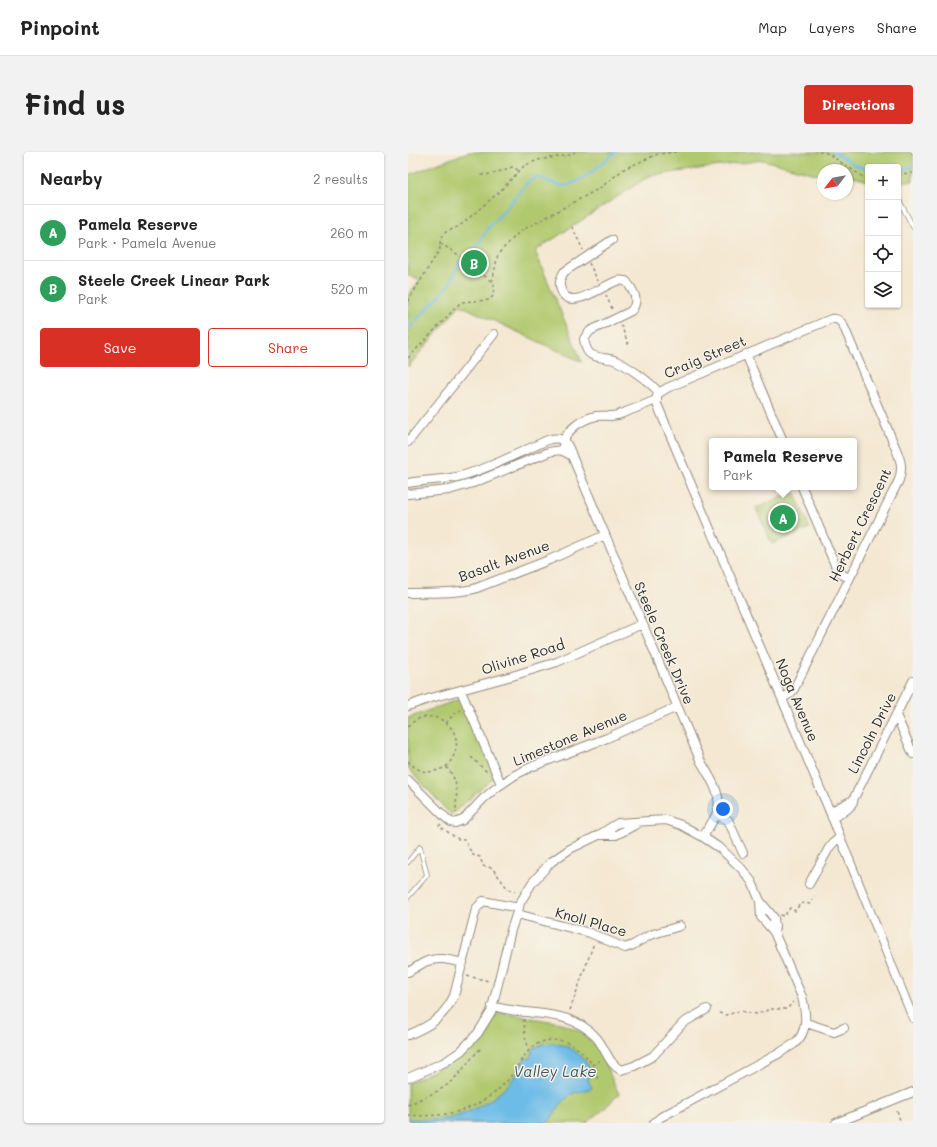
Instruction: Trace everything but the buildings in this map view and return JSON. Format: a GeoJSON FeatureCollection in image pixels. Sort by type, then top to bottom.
{"type":"FeatureCollection","features":[{"type":"Feature","properties":{"kind":"street","name":"Craig Street"},"geometry":{"type":"LineString","coordinates":[[612,240],[564,272],[559,282],[560,288],[562,293],[567,298],[575,300],[584,298],[618,280],[626,281],[635,294],[636,301],[634,307],[631,311],[586,334],[584,339],[585,346],[588,352],[592,355],[618,362],[640,376],[654,386],[658,396],[667,388],[830,319]]}},
{"type":"Feature","properties":{"kind":"street","name":"Herbert Crescent"},"geometry":{"type":"LineString","coordinates":[[782,698],[790,694],[794,689],[899,480],[902,469],[899,456],[844,327],[838,320],[830,319]]}},
{"type":"Feature","properties":{"kind":"street"},"geometry":{"type":"LineString","coordinates":[[408,442],[494,334]]}},
{"type":"Feature","properties":{"kind":"street"},"geometry":{"type":"LineString","coordinates":[[746,354],[782,438]]}},
{"type":"Feature","properties":{"kind":"street"},"geometry":{"type":"LineString","coordinates":[[563,450],[564,440],[570,430],[596,416],[612,417],[658,396]]}},
{"type":"Feature","properties":{"kind":"street","name":"Noga Avenue"},"geometry":{"type":"LineString","coordinates":[[658,396],[913,1018]]}},
{"type":"Feature","properties":{"kind":"street"},"geometry":{"type":"LineString","coordinates":[[408,483],[439,480],[459,476],[481,469],[550,439],[555,438],[564,440]]}},
{"type":"Feature","properties":{"kind":"street","name":"Steele Creek Drive"},"geometry":{"type":"LineString","coordinates":[[564,440],[568,445],[700,760],[714,787],[719,803],[716,815],[703,837]]}},
{"type":"Feature","properties":{"kind":"street"},"geometry":{"type":"LineString","coordinates":[[408,494],[448,490],[473,484],[557,450],[563,450],[572,456]]}},
{"type":"Feature","properties":{"kind":"street"},"geometry":{"type":"LineString","coordinates":[[803,490],[836,567],[843,575],[849,578]]}},
{"type":"Feature","properties":{"kind":"street","name":"Basalt Avenue"},"geometry":{"type":"LineString","coordinates":[[408,593],[448,593],[463,592],[474,589],[549,560],[605,535]]}},
{"type":"Feature","properties":{"kind":"street","name":"Olivine Road"},"geometry":{"type":"LineString","coordinates":[[408,706],[558,662],[642,624]]}},
{"type":"Feature","properties":{"kind":"street","name":"Lincoln Drive"},"geometry":{"type":"LineString","coordinates":[[831,815],[852,806],[854,798],[913,681]]}},
{"type":"Feature","properties":{"kind":"street"},"geometry":{"type":"LineString","coordinates":[[461,691],[502,784]]}},
{"type":"Feature","properties":{"kind":"street","name":"Limestone Avenue"},"geometry":{"type":"LineString","coordinates":[[408,780],[451,822],[463,820],[483,799],[515,775],[531,766],[607,738],[678,707]]}},
{"type":"Feature","properties":{"kind":"street"},"geometry":{"type":"LineString","coordinates":[[896,714],[913,754]]}},
{"type":"Feature","properties":{"kind":"street"},"geometry":{"type":"LineString","coordinates":[[716,815],[728,820],[743,853]]}},
{"type":"Feature","properties":{"kind":"street"},"geometry":{"type":"LineString","coordinates":[[408,1078],[445,1062],[461,1051],[478,1033],[491,1012],[511,930],[520,903],[532,883],[551,862],[570,849],[599,835],[618,823],[639,823],[666,820],[681,825],[721,849],[741,868],[752,882],[760,901],[774,918],[774,932],[802,997],[806,1023],[796,1043],[661,1117],[654,1123]]}},
{"type":"Feature","properties":{"kind":"street"},"geometry":{"type":"LineString","coordinates":[[809,884],[829,848],[839,838]]}},
{"type":"Feature","properties":{"kind":"street","name":"Knoll Place"},"geometry":{"type":"LineString","coordinates":[[463,963],[476,909],[483,900],[590,933],[625,948],[650,935],[680,926]]}},
{"type":"Feature","properties":{"kind":"street"},"geometry":{"type":"LineString","coordinates":[[408,972],[433,959],[442,958],[463,963],[454,996],[447,1009],[438,1019],[408,1035]]}},
{"type":"Feature","properties":{"kind":"street"},"geometry":{"type":"LineString","coordinates":[[492,1006],[567,1018],[588,1029],[602,1044],[615,1068],[620,1070],[634,1066],[653,1056],[683,1023],[707,1009]]}},
{"type":"Feature","properties":{"kind":"street"},"geometry":{"type":"LineString","coordinates":[[806,1023],[834,1032],[844,1028]]}},
{"type":"Feature","properties":{"kind":"street"},"geometry":{"type":"LineString","coordinates":[[836,1123],[913,1092]]}},
{"type":"Feature","properties":{"kind":"street"},"geometry":{"type":"LineString","coordinates":[[663,1123],[672,1112]]}},
{"type":"Feature","properties":{"kind":"lane"},"geometry":{"type":"LineString","coordinates":[[899,200],[913,227]]}},
{"type":"Feature","properties":{"kind":"lane"},"geometry":{"type":"LineString","coordinates":[[408,862],[420,846],[427,876],[408,898]]}},
{"type":"Feature","properties":{"kind":"path"},"geometry":{"type":"LineString","coordinates":[[408,302],[440,249],[440,240],[444,232],[449,229],[456,228],[462,224],[498,193],[519,170],[532,162],[569,155],[575,152]]}},
{"type":"Feature","properties":{"kind":"path"},"geometry":{"type":"LineString","coordinates":[[408,358],[461,302],[489,300],[493,296],[494,284],[492,282],[498,254],[518,232],[600,188],[624,169],[658,154],[676,152]]}},
{"type":"Feature","properties":{"kind":"path"},"geometry":{"type":"LineString","coordinates":[[819,152],[827,153],[865,177]]}},
{"type":"Feature","properties":{"kind":"path"},"geometry":{"type":"LineString","coordinates":[[480,175],[492,174],[512,167],[519,170]]}},
{"type":"Feature","properties":{"kind":"path"},"geometry":{"type":"LineString","coordinates":[[901,174],[913,173]]}},
{"type":"Feature","properties":{"kind":"path"},"geometry":{"type":"LineString","coordinates":[[572,227],[585,253]]}},
{"type":"Feature","properties":{"kind":"path"},"geometry":{"type":"LineString","coordinates":[[440,244],[452,251],[492,282]]}},
{"type":"Feature","properties":{"kind":"path"},"geometry":{"type":"LineString","coordinates":[[588,260],[599,285]]}},
{"type":"Feature","properties":{"kind":"path"},"geometry":{"type":"LineString","coordinates":[[604,292],[615,315]]}},
{"type":"Feature","properties":{"kind":"path"},"geometry":{"type":"LineString","coordinates":[[619,322],[629,346]]}},
{"type":"Feature","properties":{"kind":"path"},"geometry":{"type":"LineString","coordinates":[[446,723],[454,714],[468,708]]}},
{"type":"Feature","properties":{"kind":"path"},"geometry":{"type":"LineString","coordinates":[[408,727],[417,720],[425,717],[438,719],[446,723],[453,731],[457,745],[455,753],[446,767],[433,772],[417,770],[409,764],[408,761]]}},
{"type":"Feature","properties":{"kind":"path"},"geometry":{"type":"LineString","coordinates":[[471,757],[489,775]]}},
{"type":"Feature","properties":{"kind":"path"},"geometry":{"type":"LineString","coordinates":[[446,767],[454,776],[456,813]]}},
{"type":"Feature","properties":{"kind":"path"},"geometry":{"type":"LineString","coordinates":[[441,824],[439,826],[458,839],[464,840],[473,855],[480,857],[483,866],[492,868],[508,889],[515,891]]}},
{"type":"Feature","properties":{"kind":"path"},"geometry":{"type":"LineString","coordinates":[[780,915],[784,916],[790,908],[795,911],[800,904],[805,902],[810,904],[815,896]]}},
{"type":"Feature","properties":{"kind":"path"},"geometry":{"type":"LineString","coordinates":[[570,1010],[594,943]]}},
{"type":"Feature","properties":{"kind":"path"},"geometry":{"type":"LineString","coordinates":[[465,976],[489,981]]}},
{"type":"Feature","properties":{"kind":"path"},"geometry":{"type":"LineString","coordinates":[[719,1013],[726,1015],[740,1012],[757,1014],[770,1009],[787,1009],[793,1002]]}},
{"type":"Feature","properties":{"kind":"path"},"geometry":{"type":"LineString","coordinates":[[524,1020],[525,1037],[529,1050]]}},
{"type":"Feature","properties":{"kind":"path"},"geometry":{"type":"LineString","coordinates":[[408,1115],[420,1116],[450,1114],[480,1102],[504,1084],[534,1044],[542,1041],[550,1040],[564,1042],[579,1050],[592,1065],[598,1080]]}},
{"type":"Feature","properties":{"kind":"path"},"geometry":{"type":"LineString","coordinates":[[408,1105],[435,1093],[446,1086],[456,1078],[480,1048]]}},
{"type":"Feature","properties":{"kind":"path"},"geometry":{"type":"LineString","coordinates":[[592,1065],[605,1057]]}},
{"type":"Feature","properties":{"kind":"path"},"geometry":{"type":"LineString","coordinates":[[897,1111],[901,1123]]}},
{"type":"Feature","properties":{"kind":"green space"},"geometry":{"type":"Polygon","coordinates":[[[468,152],[913,152],[913,181],[901,182],[901,164],[865,164],[865,180],[853,177],[853,164],[817,164],[817,174],[763,160],[649,176],[535,251],[582,362],[460,305],[408,367],[408,294],[420,281],[408,275],[408,175],[468,152]]]}},
{"type":"Feature","properties":{"kind":"green space"},"geometry":{"type":"Polygon","coordinates":[[[794,492],[810,528],[772,544],[756,508],[794,492]]]}},
{"type":"Feature","properties":{"kind":"green space"},"geometry":{"type":"Polygon","coordinates":[[[465,697],[498,774],[451,815],[408,768],[408,718],[465,697]]]}},
{"type":"Feature","properties":{"kind":"green space"},"geometry":{"type":"Polygon","coordinates":[[[502,1013],[561,1023],[583,1033],[598,1049],[619,1094],[587,1123],[408,1123],[408,1083],[452,1062],[473,1044],[493,1017],[502,1013]]]}},
{"type":"Feature","properties":{"kind":"water","name":"Valley Lake"},"geometry":{"type":"Polygon","coordinates":[[[551,1043],[564,1046],[576,1052],[586,1062],[592,1074],[588,1080],[592,1088],[571,1094],[560,1105],[548,1123],[408,1123],[408,1119],[435,1120],[451,1118],[482,1105],[497,1095],[512,1081],[525,1058],[530,1058],[533,1049],[542,1044],[551,1043]]]}},
{"type":"Feature","properties":{"kind":"waterway"},"geometry":{"type":"LineString","coordinates":[[408,329],[449,285],[459,264],[478,245],[487,229],[529,181],[538,177],[558,185],[573,183],[588,174],[616,152]]}},
{"type":"Feature","properties":{"kind":"waterway"},"geometry":{"type":"LineString","coordinates":[[834,152],[855,165],[865,168]]}},
{"type":"Feature","properties":{"kind":"waterway"},"geometry":{"type":"LineString","coordinates":[[901,171],[913,166]]}},
{"type":"Feature","properties":{"kind":"place","name":"Steele Creek Linear Park"},"geometry":{"type":"Point","coordinates":[474,263]}},
{"type":"Feature","properties":{"kind":"place","name":"Pamela Reserve"},"geometry":{"type":"Point","coordinates":[783,518]}}]}
